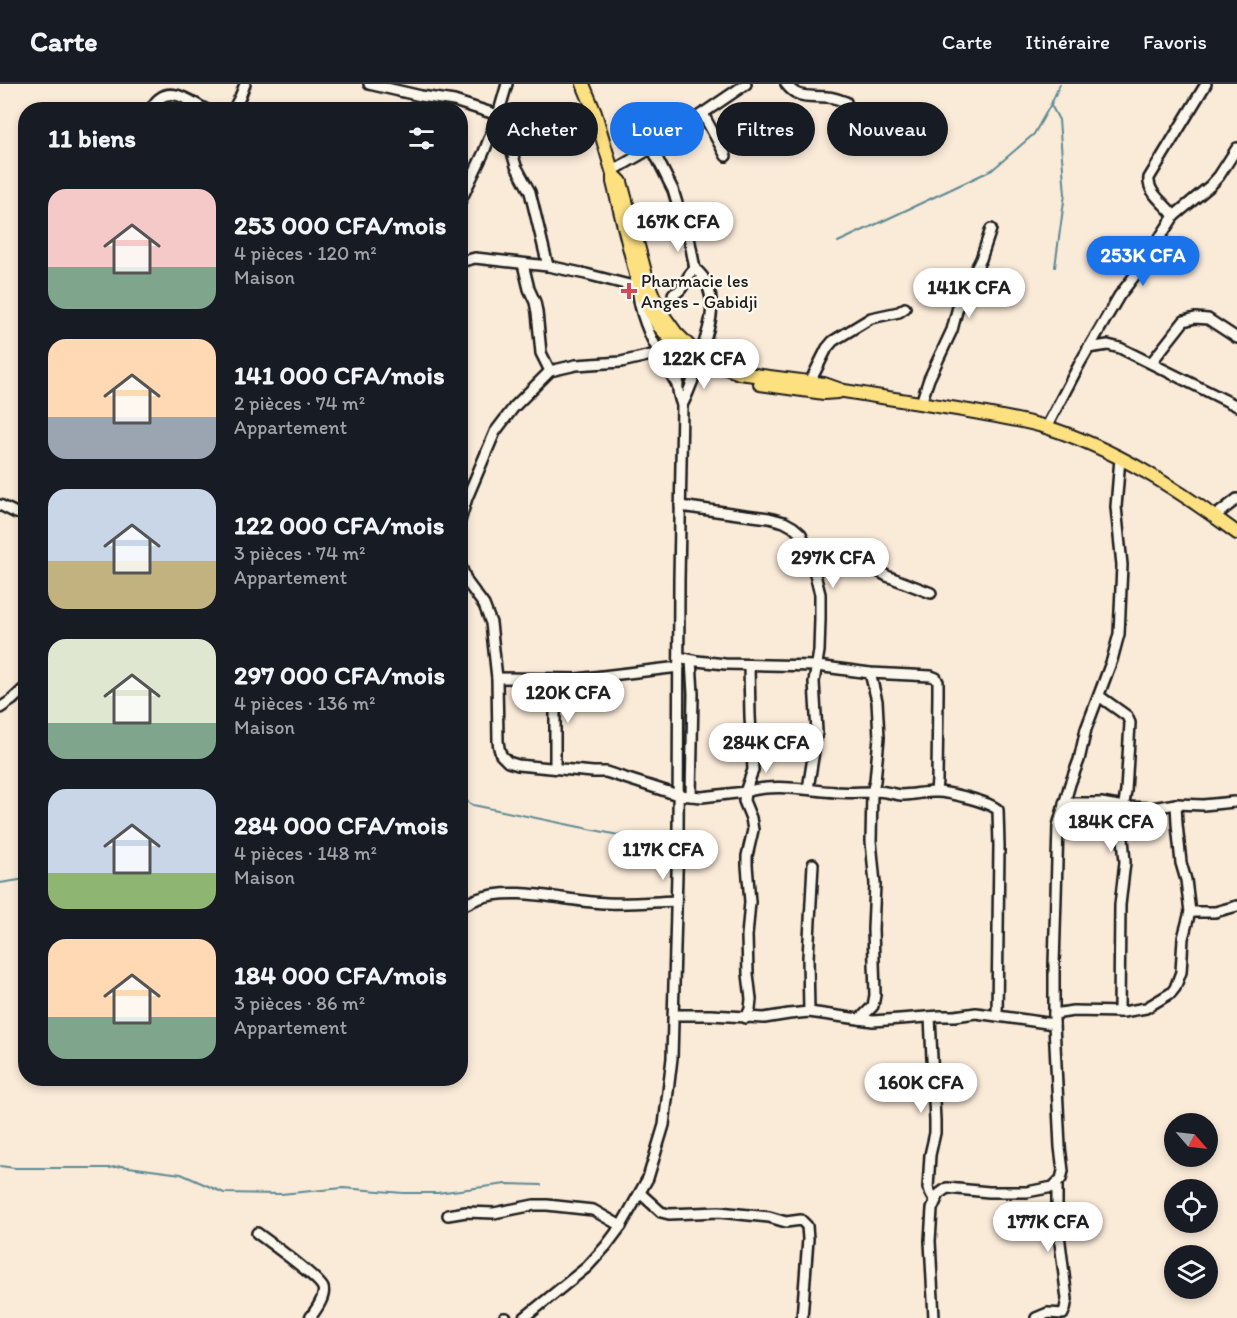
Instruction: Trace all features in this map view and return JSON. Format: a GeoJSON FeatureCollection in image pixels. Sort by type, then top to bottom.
{"type":"FeatureCollection","features":[{"type":"Feature","properties":{"kind":"main road"},"geometry":{"type":"LineString","coordinates":[[583,84],[613,172],[613,182],[641,284],[641,295],[658,325],[678,348],[739,373],[824,384],[844,392]]}},
{"type":"Feature","properties":{"kind":"main road"},"geometry":{"type":"LineString","coordinates":[[698,358],[710,371],[738,381],[921,403],[1005,417],[1046,428],[1084,441],[1120,458],[1200,505],[1237,533]]}},
{"type":"Feature","properties":{"kind":"street"},"geometry":{"type":"LineString","coordinates":[[238,102],[245,84]]}},
{"type":"Feature","properties":{"kind":"street"},"geometry":{"type":"LineString","coordinates":[[369,84],[457,102]]}},
{"type":"Feature","properties":{"kind":"street"},"geometry":{"type":"LineString","coordinates":[[502,102],[507,84]]}},
{"type":"Feature","properties":{"kind":"street"},"geometry":{"type":"LineString","coordinates":[[704,113],[746,84]]}},
{"type":"Feature","properties":{"kind":"street"},"geometry":{"type":"LineString","coordinates":[[786,84],[791,91],[801,96],[828,97],[846,102]]}},
{"type":"Feature","properties":{"kind":"street"},"geometry":{"type":"LineString","coordinates":[[1174,216],[1151,190],[1148,182],[1206,84]]}},
{"type":"Feature","properties":{"kind":"street"},"geometry":{"type":"LineString","coordinates":[[156,102],[159,98],[171,94],[190,102]]}},
{"type":"Feature","properties":{"kind":"street"},"geometry":{"type":"LineString","coordinates":[[468,105],[486,111]]}},
{"type":"Feature","properties":{"kind":"street"},"geometry":{"type":"LineString","coordinates":[[704,116],[716,138]]}},
{"type":"Feature","properties":{"kind":"street"},"geometry":{"type":"LineString","coordinates":[[468,185],[486,147]]}},
{"type":"Feature","properties":{"kind":"street"},"geometry":{"type":"LineString","coordinates":[[1046,428],[1088,348],[1119,296],[1174,216],[1215,181],[1237,148]]}},
{"type":"Feature","properties":{"kind":"street"},"geometry":{"type":"LineString","coordinates":[[513,156],[530,192],[548,266]]}},
{"type":"Feature","properties":{"kind":"street"},"geometry":{"type":"LineString","coordinates":[[613,172],[639,156]]}},
{"type":"Feature","properties":{"kind":"street"},"geometry":{"type":"LineString","coordinates":[[656,156],[686,221],[695,269],[704,277],[711,298],[710,322],[688,396],[682,405]]}},
{"type":"Feature","properties":{"kind":"street"},"geometry":{"type":"LineString","coordinates":[[921,403],[929,379],[952,330],[959,303],[981,259],[991,229]]}},
{"type":"Feature","properties":{"kind":"street"},"geometry":{"type":"LineString","coordinates":[[468,257],[548,266],[618,283],[641,284],[642,316],[677,385]]}},
{"type":"Feature","properties":{"kind":"street"},"geometry":{"type":"LineString","coordinates":[[468,260],[475,258]]}},
{"type":"Feature","properties":{"kind":"street"},"geometry":{"type":"LineString","coordinates":[[523,264],[529,289],[535,302],[541,353],[550,371]]}},
{"type":"Feature","properties":{"kind":"street"},"geometry":{"type":"LineString","coordinates":[[673,294],[681,290],[690,272],[695,269]]}},
{"type":"Feature","properties":{"kind":"street"},"geometry":{"type":"LineString","coordinates":[[810,382],[827,348],[833,341],[877,315],[899,312],[905,308]]}},
{"type":"Feature","properties":{"kind":"street"},"geometry":{"type":"LineString","coordinates":[[1151,363],[1181,324],[1188,319],[1208,319],[1237,338]]}},
{"type":"Feature","properties":{"kind":"street"},"geometry":{"type":"LineString","coordinates":[[1088,348],[1113,346],[1237,406]]}},
{"type":"Feature","properties":{"kind":"street"},"geometry":{"type":"LineString","coordinates":[[468,496],[495,432],[514,407],[550,371],[576,365],[621,362],[660,354]]}},
{"type":"Feature","properties":{"kind":"street"},"geometry":{"type":"LineString","coordinates":[[524,1318],[587,1267],[621,1226],[648,1178],[664,1125],[672,1059],[674,1015],[678,795],[682,405],[677,385],[679,376],[698,358]]}},
{"type":"Feature","properties":{"kind":"street"},"geometry":{"type":"LineString","coordinates":[[933,1318],[930,1241],[932,1209],[939,1194],[947,1188],[989,1192],[1044,1190],[1058,1184],[1063,1172],[1054,1019],[1058,826],[1079,760],[1086,729],[1117,645],[1122,565],[1116,507],[1120,458]]}},
{"type":"Feature","properties":{"kind":"street"},"geometry":{"type":"LineString","coordinates":[[1215,516],[1237,499]]}},
{"type":"Feature","properties":{"kind":"street"},"geometry":{"type":"LineString","coordinates":[[0,505],[18,513]]}},
{"type":"Feature","properties":{"kind":"street"},"geometry":{"type":"LineString","coordinates":[[680,506],[784,522],[801,534],[809,551],[820,594],[819,651],[814,682],[817,732],[808,789]]}},
{"type":"Feature","properties":{"kind":"street"},"geometry":{"type":"LineString","coordinates":[[809,551],[823,551],[852,557],[887,576],[931,593]]}},
{"type":"Feature","properties":{"kind":"street"},"geometry":{"type":"LineString","coordinates":[[468,583],[484,605],[490,619],[497,678],[498,741],[501,755],[508,762],[518,765],[606,772],[678,795],[702,797],[755,789],[795,788],[837,792],[885,790],[899,795],[936,791],[994,806],[998,810],[999,846],[997,1016]]}},
{"type":"Feature","properties":{"kind":"street"},"geometry":{"type":"LineString","coordinates":[[691,660],[693,694],[691,796]]}},
{"type":"Feature","properties":{"kind":"street"},"geometry":{"type":"LineString","coordinates":[[497,678],[577,679],[691,660],[749,665],[817,666],[870,673],[931,676],[938,682],[936,791]]}},
{"type":"Feature","properties":{"kind":"street"},"geometry":{"type":"LineString","coordinates":[[746,1018],[751,999],[748,974],[747,936],[750,902],[747,856],[753,830],[744,801],[753,770],[749,665]]}},
{"type":"Feature","properties":{"kind":"street"},"geometry":{"type":"LineString","coordinates":[[860,1019],[873,1006],[875,995],[873,929],[875,884],[871,842],[872,792],[879,737],[876,701],[870,673]]}},
{"type":"Feature","properties":{"kind":"street"},"geometry":{"type":"LineString","coordinates":[[555,768],[555,702],[559,679]]}},
{"type":"Feature","properties":{"kind":"street"},"geometry":{"type":"LineString","coordinates":[[0,708],[18,694]]}},
{"type":"Feature","properties":{"kind":"street"},"geometry":{"type":"LineString","coordinates":[[1100,696],[1127,716],[1130,723],[1124,807],[1125,862],[1120,904],[1119,1012]]}},
{"type":"Feature","properties":{"kind":"street"},"geometry":{"type":"LineString","coordinates":[[1064,803],[1160,807],[1176,804],[1203,805],[1234,802]]}},
{"type":"Feature","properties":{"kind":"street"},"geometry":{"type":"LineString","coordinates":[[674,1015],[764,1018],[809,1012],[873,1021],[976,1013],[1054,1019],[1073,1011],[1119,1012],[1152,1006],[1175,988],[1181,972],[1183,938],[1190,912],[1186,880],[1181,863],[1176,804]]}},
{"type":"Feature","properties":{"kind":"street"},"geometry":{"type":"LineString","coordinates":[[809,1012],[808,958],[813,864]]}},
{"type":"Feature","properties":{"kind":"street"},"geometry":{"type":"LineString","coordinates":[[468,903],[488,896],[511,894],[605,903],[676,901]]}},
{"type":"Feature","properties":{"kind":"street"},"geometry":{"type":"LineString","coordinates":[[1190,912],[1215,912],[1237,906]]}},
{"type":"Feature","properties":{"kind":"street"},"geometry":{"type":"LineString","coordinates":[[930,1017],[935,1133],[930,1155],[928,1188],[935,1201]]}},
{"type":"Feature","properties":{"kind":"street"},"geometry":{"type":"LineString","coordinates":[[1036,1318],[1048,1313],[1063,1314],[1067,1299],[1057,1218],[1058,1184]]}},
{"type":"Feature","properties":{"kind":"street"},"geometry":{"type":"LineString","coordinates":[[640,1193],[666,1214],[719,1212],[769,1217],[786,1222],[797,1220],[804,1222],[808,1239],[802,1318]]}},
{"type":"Feature","properties":{"kind":"street"},"geometry":{"type":"LineString","coordinates":[[448,1215],[466,1212],[494,1212],[534,1204],[593,1210],[621,1226]]}},
{"type":"Feature","properties":{"kind":"street"},"geometry":{"type":"LineString","coordinates":[[257,1233],[313,1277],[324,1290],[310,1318]]}},
{"type":"Feature","properties":{"kind":"waterway"},"geometry":{"type":"LineString","coordinates":[[838,242],[992,170],[1034,134],[1060,84]]}},
{"type":"Feature","properties":{"kind":"waterway"},"geometry":{"type":"LineString","coordinates":[[1051,105],[1059,120],[1065,194],[1055,267]]}},
{"type":"Feature","properties":{"kind":"waterway"},"geometry":{"type":"LineString","coordinates":[[468,802],[473,805],[628,837],[646,855]]}},
{"type":"Feature","properties":{"kind":"waterway"},"geometry":{"type":"LineString","coordinates":[[0,883],[18,880]]}},
{"type":"Feature","properties":{"kind":"waterway"},"geometry":{"type":"LineString","coordinates":[[0,1166],[15,1168],[121,1166],[181,1174],[224,1193],[281,1194],[343,1188],[403,1193],[437,1193],[506,1184],[541,1185]]}},
{"type":"Feature","properties":{"kind":"place","name":"Pharmacie les Anges - Gabidji"},"geometry":{"type":"Point","coordinates":[629,291]}}]}
